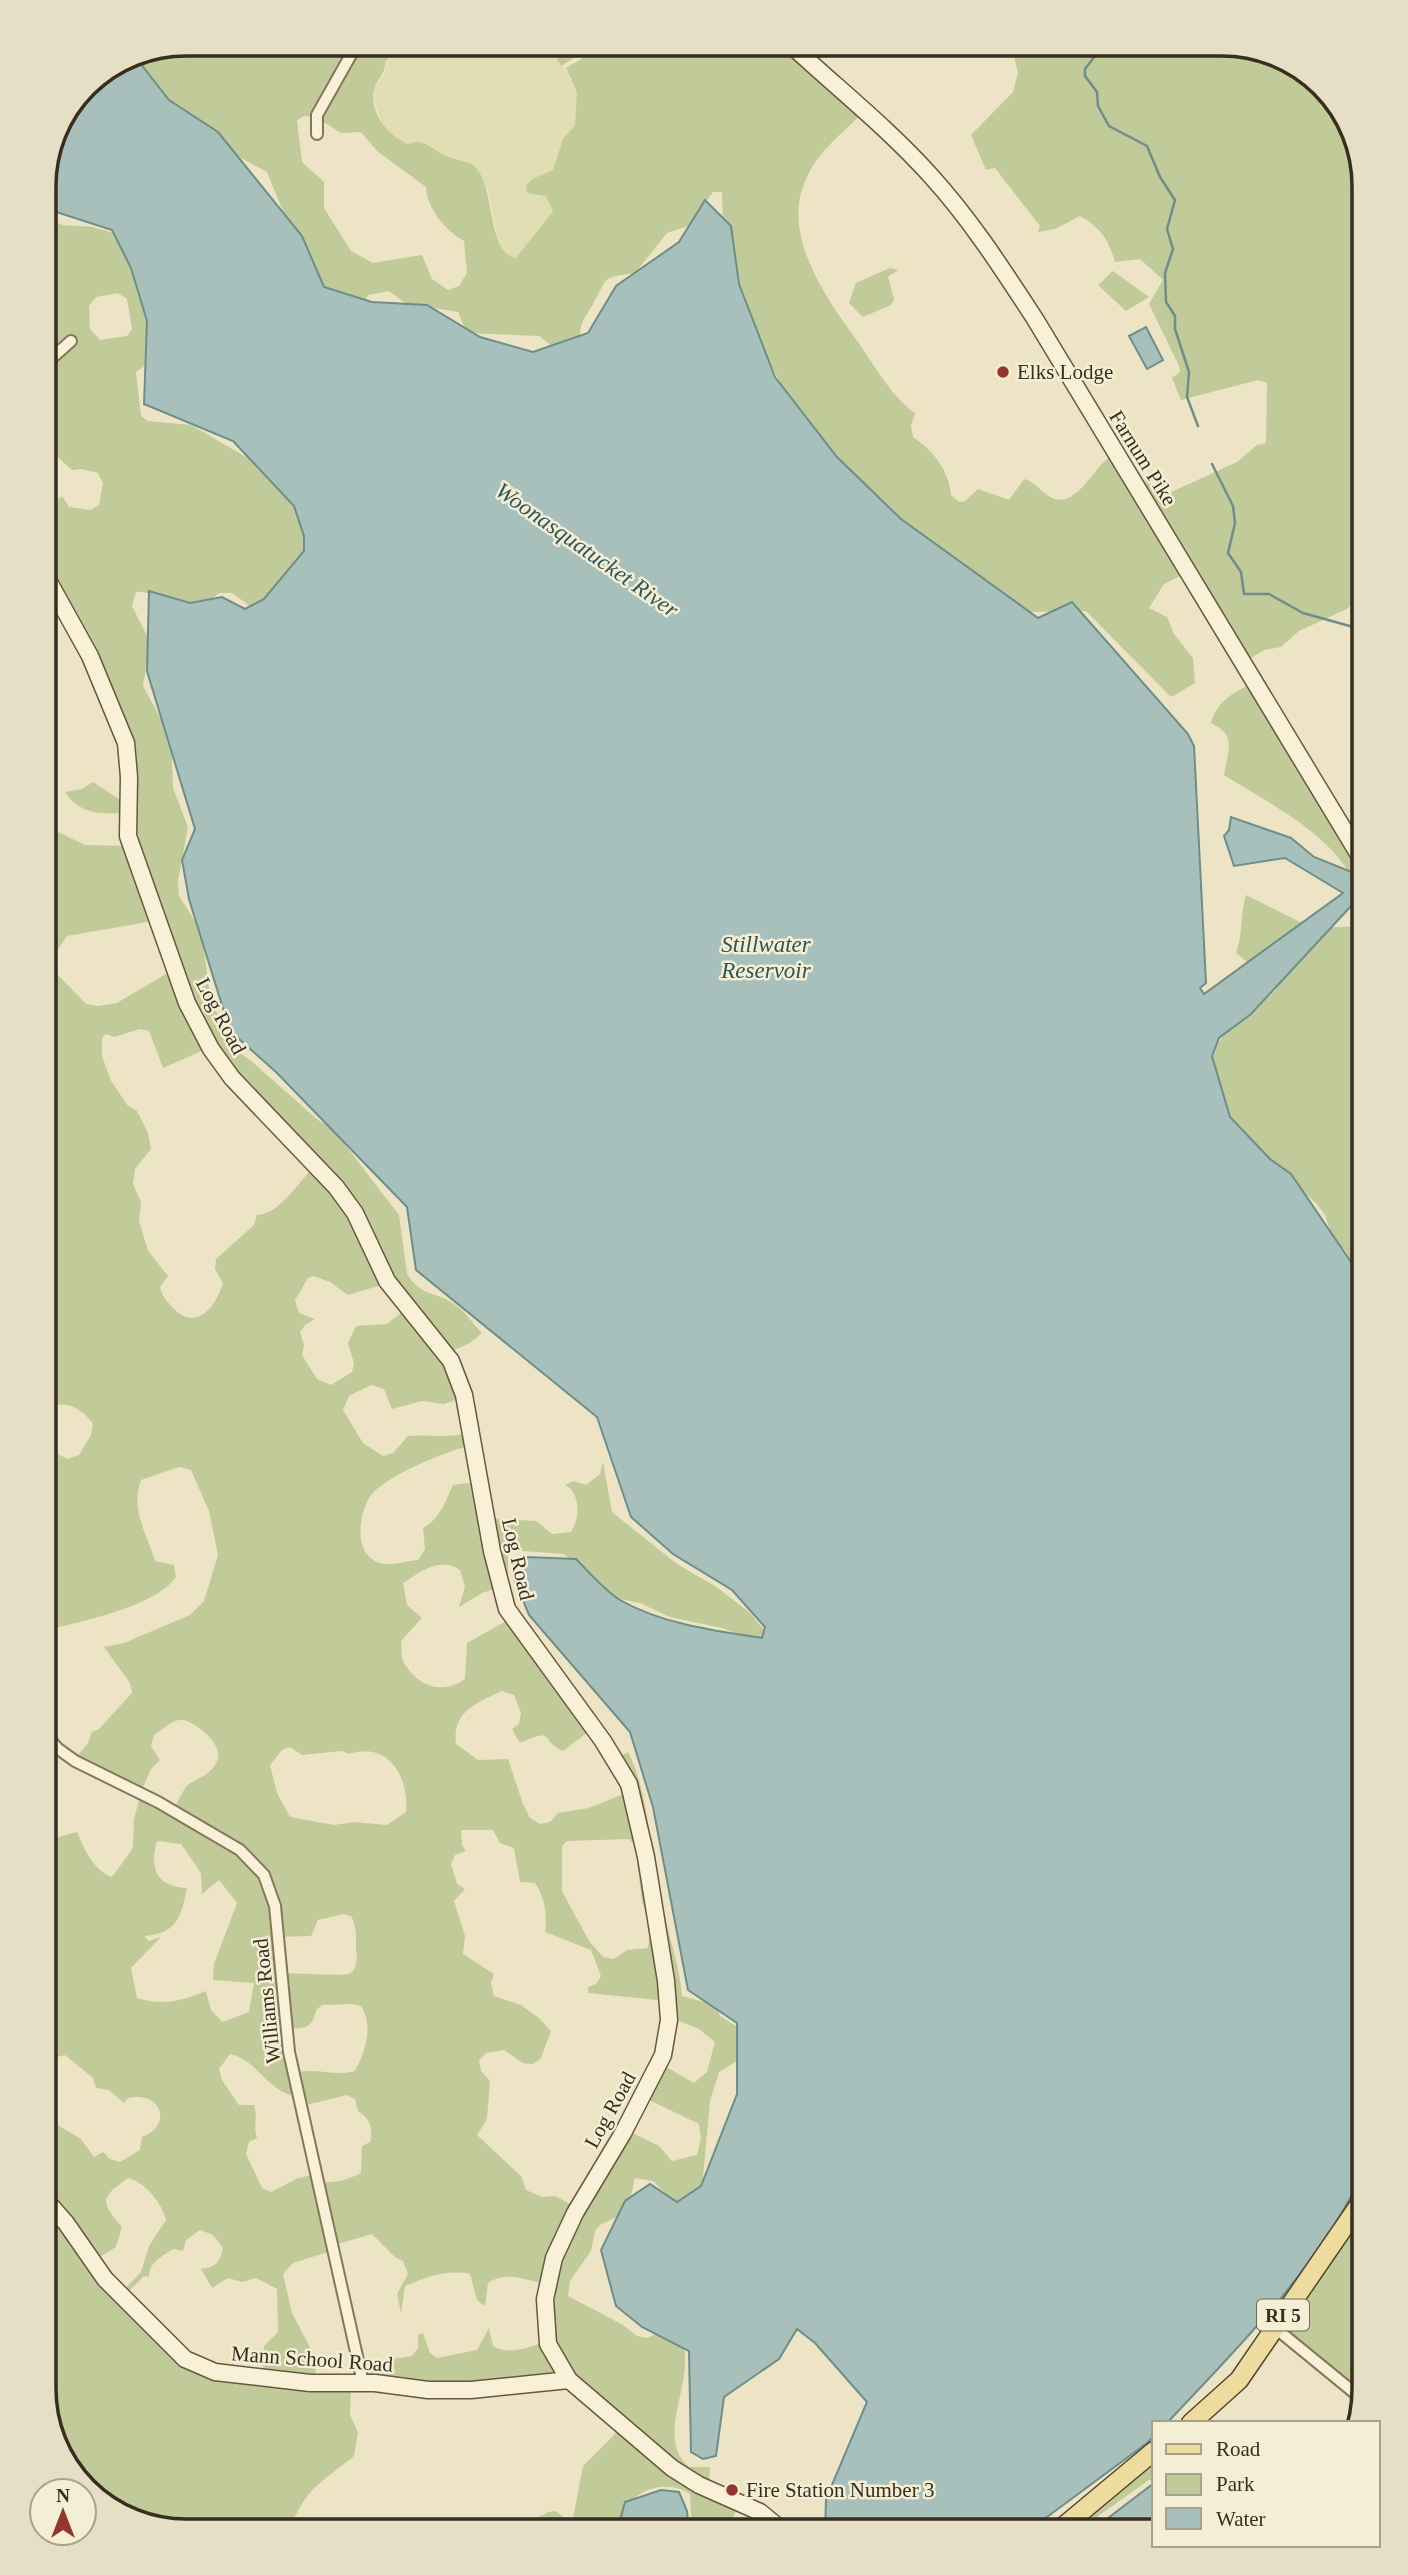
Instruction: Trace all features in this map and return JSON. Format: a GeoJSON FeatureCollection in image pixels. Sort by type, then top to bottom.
{"type":"FeatureCollection","features":[{"type":"Feature","properties":{"kind":"main road","name":"RI 5"},"geometry":{"type":"LineString","coordinates":[[1193,2421],[1239,2380],[1352,2215]]}},
{"type":"Feature","properties":{"kind":"main road"},"geometry":{"type":"LineString","coordinates":[[1072,2519],[1152,2453]]}},
{"type":"Feature","properties":{"kind":"street"},"geometry":{"type":"LineString","coordinates":[[317,134],[317,115],[350,56]]}},
{"type":"Feature","properties":{"kind":"street","name":"Farnum Pike"},"geometry":{"type":"LineString","coordinates":[[803,56],[906,149],[955,203],[982,239],[1035,319],[1352,843]]}},
{"type":"Feature","properties":{"kind":"street"},"geometry":{"type":"LineString","coordinates":[[56,354],[71,341]]}},
{"type":"Feature","properties":{"kind":"street","name":"Log Road"},"geometry":{"type":"LineString","coordinates":[[56,595],[90,656],[126,743],[129,778],[128,836],[187,1003],[211,1049],[232,1078],[349,1204],[387,1281],[451,1361],[464,1395],[492,1552],[507,1609],[603,1741],[629,1784],[646,1857],[666,1981],[669,2020],[663,2055],[623,2133],[575,2213],[554,2258],[545,2299],[548,2344],[569,2380],[672,2468],[699,2485],[760,2512],[768,2519]]}},
{"type":"Feature","properties":{"kind":"street","name":"Williams Road"},"geometry":{"type":"LineString","coordinates":[[56,1747],[75,1761],[158,1802],[240,1850],[264,1875],[275,1906],[289,2052],[363,2383]]}},
{"type":"Feature","properties":{"kind":"street","name":"Mann School Road"},"geometry":{"type":"LineString","coordinates":[[56,2212],[105,2279],[185,2359],[215,2372],[310,2383],[363,2383],[428,2390],[471,2390],[569,2380]]}},
{"type":"Feature","properties":{"kind":"street"},"geometry":{"type":"LineString","coordinates":[[1274,2327],[1352,2391]]}},
{"type":"Feature","properties":{"kind":"shaded area"},"geometry":{"type":"Polygon","coordinates":[[[390,56],[557,56],[577,92],[575,125],[563,139],[553,170],[532,179],[528,193],[546,196],[553,211],[516,258],[510,257],[499,245],[488,190],[465,160],[445,156],[425,142],[408,144],[397,139],[383,126],[375,103],[375,87],[385,73],[385,62],[390,56]]]}},
{"type":"Feature","properties":{"kind":"green space"},"geometry":{"type":"Polygon","coordinates":[[[186,56],[390,56],[385,62],[373,96],[381,122],[393,135],[408,144],[426,144],[446,156],[476,168],[482,177],[500,245],[507,254],[516,258],[553,211],[546,196],[527,193],[526,186],[532,179],[553,170],[563,139],[575,125],[577,92],[566,68],[586,56],[800,56],[863,113],[818,159],[807,177],[800,198],[802,242],[820,285],[833,306],[891,389],[915,413],[911,426],[913,437],[939,462],[950,486],[951,495],[959,502],[965,501],[978,489],[1009,500],[1024,479],[1052,498],[1069,498],[1111,456],[1182,575],[1164,584],[1149,608],[1167,617],[1174,634],[1193,658],[1195,683],[1171,697],[1086,611],[1023,612],[888,517],[783,394],[780,382],[725,280],[722,192],[713,192],[691,225],[667,233],[635,273],[606,280],[583,321],[580,341],[557,350],[539,336],[467,333],[458,312],[405,303],[389,291],[368,295],[363,306],[309,284],[301,241],[282,209],[267,172],[241,158],[172,105],[140,64],[160,58],[186,56]],[[304,116],[297,120],[302,162],[324,182],[324,208],[351,251],[373,263],[422,255],[432,279],[448,290],[459,286],[467,273],[464,241],[451,231],[434,211],[426,187],[377,151],[361,132],[341,133],[316,117],[304,116]]]}},
{"type":"Feature","properties":{"kind":"green space"},"geometry":{"type":"Polygon","coordinates":[[[556,56],[577,56],[561,66],[556,56]]]}},
{"type":"Feature","properties":{"kind":"green space"},"geometry":{"type":"Polygon","coordinates":[[[1014,56],[1248,58],[1280,69],[1308,88],[1335,121],[1342,136],[1352,177],[1352,604],[1347,609],[1299,631],[1281,647],[1264,650],[1243,663],[1135,485],[1146,480],[1167,494],[1237,462],[1257,445],[1266,443],[1267,383],[1258,380],[1181,400],[1172,378],[1180,372],[1179,366],[1149,304],[1163,280],[1140,259],[1115,262],[1103,235],[1080,216],[1055,229],[1038,232],[1040,226],[995,168],[986,170],[971,135],[1013,92],[1018,73],[1014,56]]]}},
{"type":"Feature","properties":{"kind":"green space"},"geometry":{"type":"Polygon","coordinates":[[[56,222],[114,233],[152,280],[146,365],[136,372],[141,416],[148,421],[191,425],[267,469],[315,536],[267,602],[250,606],[232,593],[219,593],[200,604],[178,606],[147,593],[136,592],[132,606],[150,642],[143,686],[171,738],[173,788],[188,827],[178,881],[179,896],[195,921],[203,943],[210,995],[230,1046],[250,1060],[318,1120],[333,1129],[399,1215],[407,1274],[412,1281],[418,1287],[458,1307],[482,1333],[470,1343],[448,1353],[464,1397],[444,1404],[422,1401],[392,1409],[384,1389],[371,1385],[349,1396],[343,1410],[363,1443],[383,1456],[393,1453],[408,1436],[448,1436],[471,1432],[474,1445],[417,1465],[376,1490],[369,1498],[361,1522],[361,1540],[368,1556],[380,1563],[390,1564],[418,1560],[425,1549],[423,1528],[438,1515],[453,1485],[480,1482],[488,1518],[536,1521],[552,1534],[571,1532],[576,1520],[577,1506],[574,1494],[565,1485],[573,1481],[586,1485],[600,1474],[603,1462],[612,1512],[677,1564],[715,1586],[749,1612],[770,1637],[768,1644],[722,1628],[670,1617],[640,1603],[614,1598],[564,1554],[508,1550],[508,1585],[482,1593],[459,1607],[465,1587],[460,1570],[453,1566],[431,1567],[403,1583],[407,1605],[422,1618],[401,1641],[404,1663],[416,1678],[440,1687],[448,1687],[465,1679],[467,1643],[512,1618],[592,1729],[563,1751],[544,1736],[520,1743],[512,1729],[519,1724],[521,1713],[514,1695],[502,1691],[475,1705],[462,1716],[456,1733],[456,1744],[478,1760],[508,1759],[530,1818],[540,1824],[550,1822],[558,1813],[589,1808],[631,1791],[616,1759],[628,1752],[644,1802],[658,1890],[682,1996],[715,2005],[720,2016],[744,2031],[737,2061],[719,2072],[710,2101],[702,2188],[693,2196],[674,2202],[653,2181],[635,2178],[627,2212],[600,2225],[595,2231],[591,2251],[570,2281],[568,2296],[623,2325],[637,2336],[647,2338],[657,2334],[683,2344],[684,2375],[675,2425],[675,2441],[679,2455],[689,2467],[710,2467],[709,2488],[735,2499],[736,2511],[732,2519],[691,2519],[690,2494],[673,2487],[664,2487],[638,2495],[624,2511],[622,2519],[535,2519],[556,2511],[564,2518],[573,2518],[583,2466],[623,2426],[568,2379],[478,2389],[362,2381],[360,2364],[412,2356],[418,2348],[418,2335],[423,2333],[430,2353],[437,2358],[477,2350],[489,2328],[493,2346],[500,2349],[520,2350],[547,2341],[547,2284],[510,2277],[495,2279],[488,2283],[485,2306],[477,2300],[470,2274],[445,2273],[405,2286],[401,2313],[397,2294],[408,2274],[403,2261],[396,2258],[372,2234],[334,2245],[331,2251],[293,2263],[283,2274],[292,2313],[316,2359],[315,2380],[351,2383],[350,2415],[358,2432],[354,2456],[308,2495],[294,2519],[177,2519],[136,2509],[107,2492],[98,2484],[98,2477],[91,2477],[73,2454],[63,2431],[58,2415],[56,2389],[56,2224],[63,2219],[56,2211],[56,2124],[81,2139],[94,2157],[103,2152],[110,2159],[120,2162],[140,2150],[142,2137],[152,2132],[160,2118],[156,2104],[149,2099],[128,2098],[124,2103],[109,2090],[96,2088],[93,2078],[65,2055],[56,2057],[56,1838],[77,1832],[95,1865],[112,1877],[133,1848],[134,1819],[141,1794],[174,1809],[188,1785],[209,1772],[218,1757],[215,1745],[206,1734],[189,1722],[179,1720],[154,1735],[151,1746],[160,1760],[151,1769],[142,1790],[73,1761],[88,1743],[92,1732],[99,1729],[132,1693],[130,1683],[104,1647],[124,1643],[190,1615],[204,1601],[218,1555],[209,1511],[191,1470],[179,1467],[141,1480],[138,1491],[138,1512],[155,1561],[174,1565],[176,1577],[165,1588],[134,1605],[56,1628],[56,1453],[68,1459],[79,1455],[91,1435],[93,1424],[76,1409],[56,1405],[56,973],[86,1004],[98,1006],[117,1003],[171,971],[153,921],[67,936],[56,952],[56,832],[85,845],[127,846],[125,813],[99,813],[84,809],[65,792],[82,789],[93,782],[125,803],[124,742],[56,602],[56,500],[62,496],[69,507],[90,510],[99,505],[103,483],[98,473],[82,469],[72,470],[56,455],[56,222]],[[118,293],[96,297],[89,306],[90,329],[100,340],[127,336],[132,329],[127,299],[118,293]],[[140,1029],[114,1037],[106,1034],[102,1038],[102,1056],[111,1081],[128,1106],[137,1111],[148,1133],[151,1149],[135,1169],[133,1184],[141,1202],[139,1221],[148,1251],[168,1276],[160,1287],[163,1296],[182,1315],[198,1317],[216,1300],[223,1283],[215,1269],[216,1259],[254,1225],[257,1215],[265,1214],[281,1203],[315,1166],[206,1049],[163,1068],[149,1031],[140,1029]],[[314,1276],[308,1278],[295,1300],[299,1313],[315,1319],[300,1332],[304,1345],[302,1355],[317,1379],[331,1385],[352,1372],[354,1363],[348,1343],[356,1326],[387,1324],[407,1308],[388,1283],[348,1295],[330,1282],[314,1276]],[[290,1747],[282,1750],[270,1765],[277,1793],[290,1817],[334,1825],[354,1822],[387,1825],[406,1812],[404,1786],[400,1775],[385,1757],[363,1751],[302,1755],[290,1747]],[[461,1830],[462,1845],[466,1851],[455,1855],[451,1864],[457,1884],[465,1889],[454,1901],[465,1936],[463,1954],[494,1974],[491,1983],[494,1996],[521,2005],[551,2031],[541,2058],[533,2064],[523,2063],[504,2050],[486,2053],[479,2060],[481,2071],[490,2081],[487,2119],[477,2135],[521,2176],[526,2190],[542,2197],[555,2196],[576,2207],[624,2129],[659,2146],[672,2161],[697,2155],[701,2138],[699,2124],[645,2098],[659,2063],[694,2083],[707,2072],[715,2042],[699,2029],[669,2017],[668,2001],[588,1993],[588,1987],[596,1984],[601,1976],[591,1950],[545,1932],[546,1912],[543,1900],[535,1883],[520,1882],[514,1848],[500,1843],[493,1830],[461,1830]],[[629,1839],[567,1841],[562,1846],[562,1891],[589,1941],[603,1957],[614,1959],[627,1950],[648,1948],[650,1927],[642,1901],[635,1845],[629,1839]],[[157,1841],[154,1860],[158,1875],[169,1884],[187,1888],[179,1915],[171,1928],[155,1935],[144,1936],[149,1941],[161,1937],[131,1968],[137,1998],[155,2002],[172,2001],[206,1991],[211,2010],[222,2022],[249,2012],[254,1983],[213,1980],[214,1964],[237,1903],[219,1880],[202,1894],[201,1873],[181,1844],[157,1841]],[[343,1914],[318,1920],[311,1936],[278,1937],[281,1973],[345,1975],[352,1972],[357,1959],[356,1932],[351,1916],[343,1914]],[[322,2005],[306,2027],[284,2029],[294,2073],[355,2071],[367,2039],[367,2022],[361,2006],[322,2005]],[[230,2054],[219,2069],[222,2080],[239,2105],[254,2105],[257,2138],[249,2142],[246,2154],[262,2188],[271,2192],[298,2178],[317,2174],[320,2182],[326,2182],[351,2178],[361,2173],[362,2146],[370,2142],[371,2128],[366,2117],[358,2111],[355,2099],[347,2095],[302,2106],[297,2096],[278,2089],[239,2057],[230,2054]],[[128,2178],[112,2190],[106,2200],[110,2211],[122,2227],[116,2247],[94,2260],[122,2292],[141,2272],[149,2246],[166,2220],[152,2194],[141,2184],[128,2178]],[[200,2230],[186,2240],[183,2251],[173,2249],[154,2263],[149,2276],[143,2277],[125,2295],[184,2357],[263,2375],[264,2346],[278,2332],[277,2289],[256,2278],[242,2282],[228,2278],[212,2288],[201,2269],[214,2265],[223,2248],[213,2235],[200,2230]]]}},
{"type":"Feature","properties":{"kind":"green space"},"geometry":{"type":"Polygon","coordinates":[[[890,268],[898,270],[888,277],[894,299],[891,305],[863,317],[849,303],[856,283],[890,268]]]}},
{"type":"Feature","properties":{"kind":"green space"},"geometry":{"type":"Polygon","coordinates":[[[1113,271],[1149,297],[1126,311],[1098,285],[1113,271]]]}},
{"type":"Feature","properties":{"kind":"green space"},"geometry":{"type":"Polygon","coordinates":[[[1253,683],[1352,843],[1352,878],[1335,854],[1316,835],[1224,775],[1228,738],[1211,723],[1217,709],[1233,694],[1253,683]]]}},
{"type":"Feature","properties":{"kind":"green space"},"geometry":{"type":"Polygon","coordinates":[[[1246,895],[1312,928],[1352,926],[1352,1264],[1346,1251],[1333,1240],[1325,1215],[1317,1204],[1286,1177],[1240,1166],[1208,1056],[1225,1034],[1276,990],[1236,953],[1246,895]]]}},
{"type":"Feature","properties":{"kind":"green space"},"geometry":{"type":"Polygon","coordinates":[[[1352,2186],[1352,2389],[1262,2320],[1352,2186]]]}},
{"type":"Feature","properties":{"kind":"green space"},"geometry":{"type":"Polygon","coordinates":[[[1152,2457],[1152,2480],[1094,2519],[1087,2510],[1152,2457]]]}},
{"type":"Feature","properties":{"kind":"water","name":"Stillwater Reservoir"},"geometry":{"type":"Polygon","coordinates":[[[141,64],[169,100],[218,132],[302,236],[324,287],[372,302],[427,305],[480,337],[533,352],[588,333],[616,286],[679,242],[705,200],[731,226],[739,284],[775,377],[837,457],[901,519],[1038,618],[1072,602],[1188,734],[1194,746],[1206,983],[1200,988],[1204,994],[1343,893],[1285,858],[1234,866],[1224,836],[1229,830],[1231,817],[1291,838],[1314,857],[1352,872],[1352,905],[1251,1014],[1219,1038],[1212,1056],[1230,1117],[1270,1159],[1291,1174],[1352,1263],[1352,2193],[1325,2239],[1301,2272],[1222,2365],[1169,2421],[1152,2421],[1152,2438],[1147,2443],[1044,2519],[825,2519],[826,2499],[867,2402],[815,2343],[797,2329],[779,2359],[724,2397],[716,2456],[703,2459],[691,2452],[689,2351],[642,2327],[616,2306],[601,2250],[625,2201],[650,2184],[677,2202],[701,2186],[737,2094],[737,2023],[688,1990],[653,1807],[630,1732],[529,1615],[513,1576],[526,1557],[576,1559],[614,1596],[653,1615],[689,1625],[762,1638],[765,1627],[732,1590],[673,1554],[631,1517],[597,1417],[416,1270],[407,1207],[276,1072],[230,1031],[189,899],[182,860],[195,829],[147,671],[149,591],[190,603],[222,597],[245,609],[264,599],[304,551],[304,536],[294,506],[233,441],[144,404],[147,321],[131,268],[112,230],[56,212],[58,160],[69,128],[94,94],[121,73],[141,64]]]}},
{"type":"Feature","properties":{"kind":"water"},"geometry":{"type":"Polygon","coordinates":[[[1146,327],[1163,360],[1147,369],[1129,336],[1146,327]]]}},
{"type":"Feature","properties":{"kind":"water"},"geometry":{"type":"Polygon","coordinates":[[[1152,2485],[1152,2519],[1107,2519],[1152,2485]]]}},
{"type":"Feature","properties":{"kind":"water"},"geometry":{"type":"Polygon","coordinates":[[[661,2490],[679,2492],[688,2519],[620,2519],[625,2502],[661,2490]]]}},
{"type":"Feature","properties":{"kind":"waterway"},"geometry":{"type":"LineString","coordinates":[[1095,56],[1085,69],[1085,76],[1097,92],[1098,106],[1109,126],[1147,146],[1160,177],[1175,200],[1167,229],[1173,249],[1165,273],[1166,302],[1175,316],[1175,329],[1189,372],[1187,397],[1198,426]]}},
{"type":"Feature","properties":{"kind":"waterway"},"geometry":{"type":"LineString","coordinates":[[1212,464],[1233,506],[1235,523],[1228,553],[1241,572],[1244,594],[1269,594],[1303,613],[1352,627]]}},
{"type":"Feature","properties":{"kind":"place","name":"Elks Lodge"},"geometry":{"type":"Point","coordinates":[1003,372]}},
{"type":"Feature","properties":{"kind":"place","name":"Fire Station Number 3"},"geometry":{"type":"Point","coordinates":[732,2490]}},
{"type":"Feature","properties":{"kind":"water label","name":"Woonasquatucket River"},"geometry":{"type":"Point","coordinates":[587,550]}}]}
